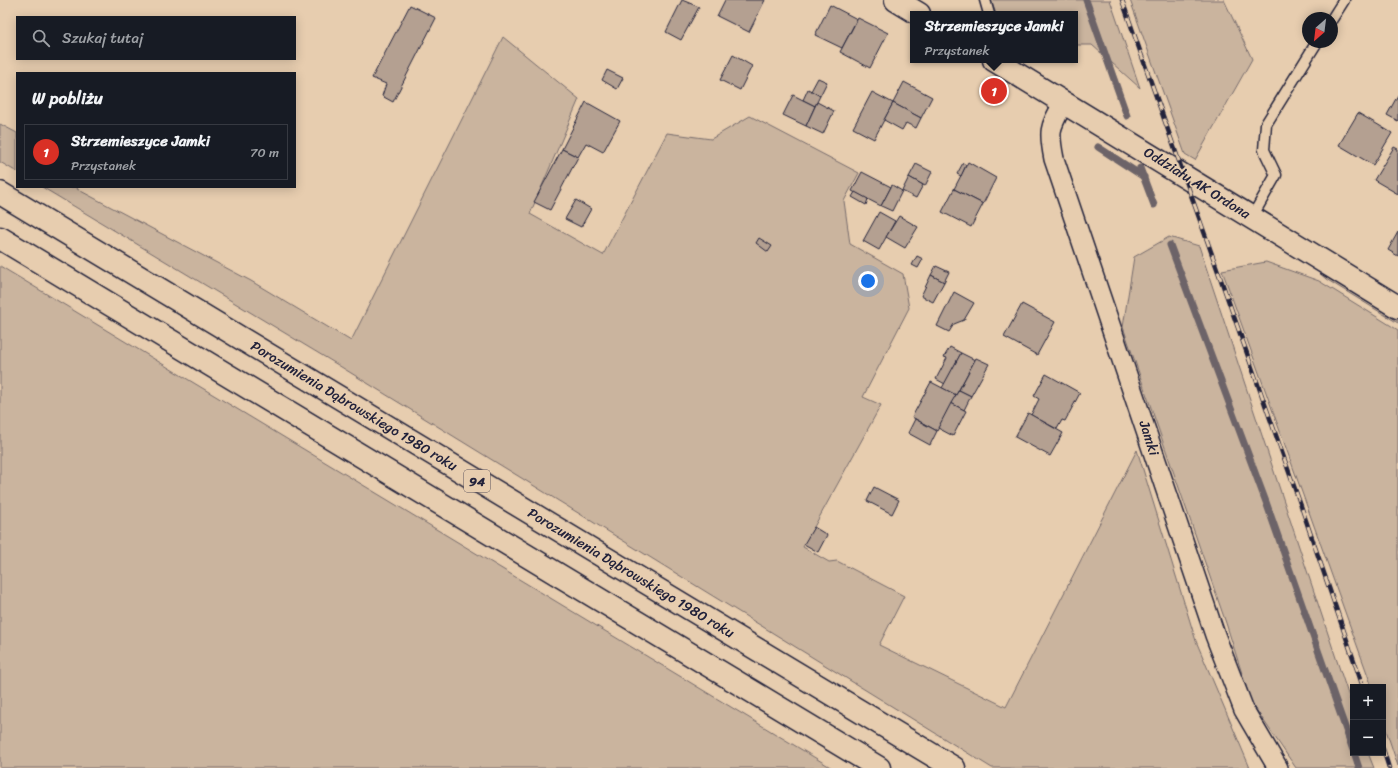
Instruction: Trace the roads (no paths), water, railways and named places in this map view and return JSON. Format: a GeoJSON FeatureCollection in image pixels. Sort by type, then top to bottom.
{"type":"FeatureCollection","features":[{"type":"Feature","properties":{"kind":"main road"},"geometry":{"type":"LineString","coordinates":[[896,0],[914,11]]}},
{"type":"Feature","properties":{"kind":"main road","name":"Oddziału AK Ordona"},"geometry":{"type":"LineString","coordinates":[[999,63],[1398,308]]}},
{"type":"Feature","properties":{"kind":"main road","name":"Porozumienia Dąbrowskiego 1980 roku"},"geometry":{"type":"LineString","coordinates":[[0,193],[954,768]]}},
{"type":"Feature","properties":{"kind":"main road"},"geometry":{"type":"LineString","coordinates":[[0,238],[879,768]]}},
{"type":"Feature","properties":{"kind":"street","name":"Jamki"},"geometry":{"type":"LineString","coordinates":[[1064,102],[1052,124],[1050,137],[1054,159],[1215,635],[1244,710],[1278,768]]}},
{"type":"Feature","properties":{"kind":"lane"},"geometry":{"type":"LineString","coordinates":[[985,0],[988,11]]}},
{"type":"Feature","properties":{"kind":"lane"},"geometry":{"type":"LineString","coordinates":[[1336,12],[1344,0]]}},
{"type":"Feature","properties":{"kind":"lane"},"geometry":{"type":"LineString","coordinates":[[1252,217],[1276,176],[1264,150],[1266,124],[1313,48]]}},
{"type":"Feature","properties":{"kind":"waterway"},"geometry":{"type":"LineString","coordinates":[[1086,0],[1127,116]]}},
{"type":"Feature","properties":{"kind":"waterway"},"geometry":{"type":"LineString","coordinates":[[1098,147],[1144,177]]}},
{"type":"Feature","properties":{"kind":"waterway"},"geometry":{"type":"LineString","coordinates":[[1140,168],[1154,205]]}},
{"type":"Feature","properties":{"kind":"waterway"},"geometry":{"type":"LineString","coordinates":[[1170,245],[1266,502],[1350,741]]}},
{"type":"Feature","properties":{"kind":"waterway"},"geometry":{"type":"LineString","coordinates":[[1355,756],[1359,768]]}},
{"type":"Feature","properties":{"kind":"railway"},"geometry":{"type":"LineString","coordinates":[[1122,0],[1301,506],[1362,684]]}},
{"type":"Feature","properties":{"kind":"railway"},"geometry":{"type":"LineString","coordinates":[[1385,756],[1389,768]]}},
{"type":"Feature","properties":{"kind":"place","name":"Strzemieszyce Jamki"},"geometry":{"type":"Point","coordinates":[994,91]}}]}
